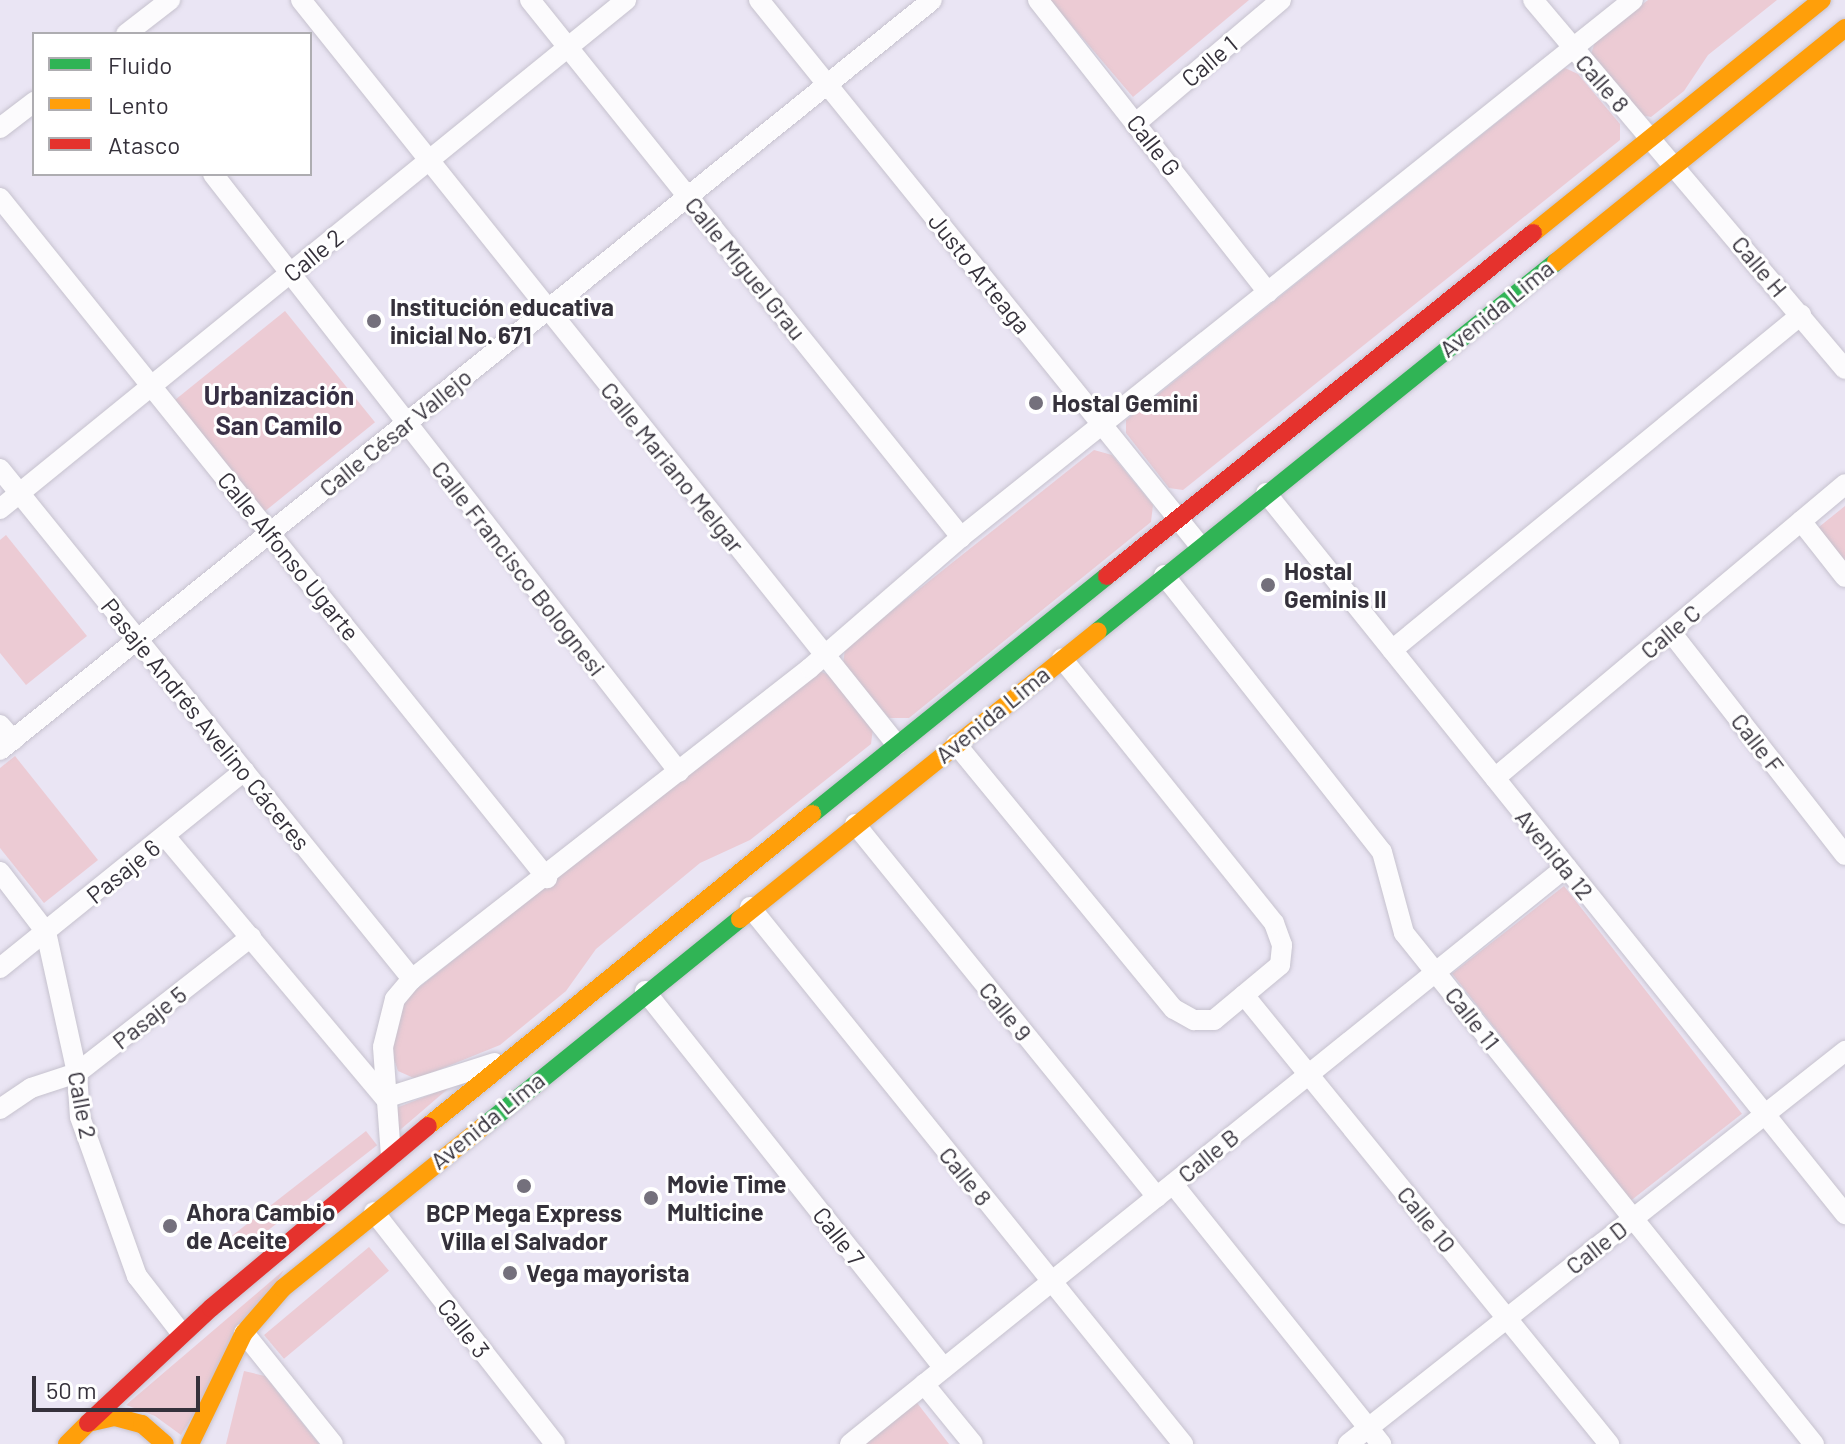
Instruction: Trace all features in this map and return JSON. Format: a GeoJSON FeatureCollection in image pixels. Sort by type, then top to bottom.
{"type":"FeatureCollection","features":[{"type":"Feature","properties":{"kind":"main road","name":"Avenida Lima"},"geometry":{"type":"LineString","coordinates":[[67,1444],[182,1334],[507,1060],[1822,0]]}},
{"type":"Feature","properties":{"kind":"main road","name":"Avenida Lima"},"geometry":{"type":"LineString","coordinates":[[190,1444],[244,1333],[283,1288],[645,991],[1845,28]]}},
{"type":"Feature","properties":{"kind":"main road"},"geometry":{"type":"LineString","coordinates":[[88,1423],[129,1419],[154,1431],[165,1444]]}},
{"type":"Feature","properties":{"kind":"street"},"geometry":{"type":"LineString","coordinates":[[129,32],[170,0]]}},
{"type":"Feature","properties":{"kind":"street","name":"Calle Mariano Melgar"},"geometry":{"type":"LineString","coordinates":[[301,0],[897,745]]}},
{"type":"Feature","properties":{"kind":"street","name":"Calle Miguel Grau"},"geometry":{"type":"LineString","coordinates":[[530,0],[961,537]]}},
{"type":"Feature","properties":{"kind":"street","name":"Calle 2"},"geometry":{"type":"LineString","coordinates":[[0,509],[626,0]]}},
{"type":"Feature","properties":{"kind":"street","name":"Justo Arteaga"},"geometry":{"type":"LineString","coordinates":[[759,0],[1200,546]]}},
{"type":"Feature","properties":{"kind":"street"},"geometry":{"type":"LineString","coordinates":[[827,84],[932,0]]}},
{"type":"Feature","properties":{"kind":"street","name":"Calle G"},"geometry":{"type":"LineString","coordinates":[[1038,0],[1268,292]]}},
{"type":"Feature","properties":{"kind":"street","name":"Calle 1"},"geometry":{"type":"LineString","coordinates":[[1136,123],[1281,0]]}},
{"type":"Feature","properties":{"kind":"street","name":"Calle 8"},"geometry":{"type":"LineString","coordinates":[[1533,0],[1674,164]]}},
{"type":"Feature","properties":{"kind":"street","name":"Avenida Lima"},"geometry":{"type":"LineString","coordinates":[[391,1156],[385,1098],[388,1018],[412,979],[547,878],[825,656],[961,537],[1633,0]]}},
{"type":"Feature","properties":{"kind":"street","name":"Calle César Vallejo"},"geometry":{"type":"LineString","coordinates":[[4,738],[137,640],[827,84]]}},
{"type":"Feature","properties":{"kind":"street"},"geometry":{"type":"LineString","coordinates":[[0,128],[32,104]]}},
{"type":"Feature","properties":{"kind":"street","name":"Calle H"},"geometry":{"type":"LineString","coordinates":[[1674,164],[1845,369]]}},
{"type":"Feature","properties":{"kind":"street","name":"Calle Francisco Bolognesi"},"geometry":{"type":"LineString","coordinates":[[215,176],[679,772]]}},
{"type":"Feature","properties":{"kind":"street","name":"Calle Alfonso Ugarte"},"geometry":{"type":"LineString","coordinates":[[0,198],[547,878]]}},
{"type":"Feature","properties":{"kind":"street"},"geometry":{"type":"LineString","coordinates":[[1392,650],[1801,315]]}},
{"type":"Feature","properties":{"kind":"street","name":"Pasaje Andrés Avelino Cáceres"},"geometry":{"type":"LineString","coordinates":[[0,469],[412,979]]}},
{"type":"Feature","properties":{"kind":"street","name":"Calle C"},"geometry":{"type":"LineString","coordinates":[[1495,778],[1845,484]]}},
{"type":"Feature","properties":{"kind":"street","name":"Avenida 12"},"geometry":{"type":"LineString","coordinates":[[1266,493],[1845,1214]]}},
{"type":"Feature","properties":{"kind":"street"},"geometry":{"type":"LineString","coordinates":[[1801,521],[1845,577]]}},
{"type":"Feature","properties":{"kind":"street","name":"Calle 11"},"geometry":{"type":"LineString","coordinates":[[1164,575],[1382,852],[1404,933],[1814,1444]]}},
{"type":"Feature","properties":{"kind":"street","name":"Calle F"},"geometry":{"type":"LineString","coordinates":[[1670,631],[1845,855]]}},
{"type":"Feature","properties":{"kind":"street"},"geometry":{"type":"LineString","coordinates":[[956,744],[1174,1009],[1194,1020],[1214,1020],[1280,965],[1282,945],[1274,923],[1062,658]]}},
{"type":"Feature","properties":{"kind":"street","name":"Pasaje 6"},"geometry":{"type":"LineString","coordinates":[[0,968],[46,934],[244,771]]}},
{"type":"Feature","properties":{"kind":"street","name":"Calle 9"},"geometry":{"type":"LineString","coordinates":[[855,824],[1157,1197]]}},
{"type":"Feature","properties":{"kind":"street"},"geometry":{"type":"LineString","coordinates":[[165,836],[385,1098],[507,1060]]}},
{"type":"Feature","properties":{"kind":"street","name":"Calle B"},"geometry":{"type":"LineString","coordinates":[[850,1444],[1566,867]]}},
{"type":"Feature","properties":{"kind":"street","name":"Calle 2"},"geometry":{"type":"LineString","coordinates":[[0,872],[46,934],[77,1073],[80,1117],[137,1276],[182,1334]]}},
{"type":"Feature","properties":{"kind":"street","name":"Calle 8"},"geometry":{"type":"LineString","coordinates":[[750,907],[1183,1444]]}},
{"type":"Feature","properties":{"kind":"street","name":"Pasaje 5"},"geometry":{"type":"LineString","coordinates":[[0,1109],[31,1088],[77,1073],[251,937]]}},
{"type":"Feature","properties":{"kind":"street","name":"Calle 7"},"geometry":{"type":"LineString","coordinates":[[645,991],[944,1368]]}},
{"type":"Feature","properties":{"kind":"street","name":"Calle 10"},"geometry":{"type":"LineString","coordinates":[[1244,995],[1609,1444]]}},
{"type":"Feature","properties":{"kind":"street","name":"Calle D"},"geometry":{"type":"LineString","coordinates":[[1348,1444],[1374,1436],[1507,1318],[1845,1051]]}},
{"type":"Feature","properties":{"kind":"street"},"geometry":{"type":"LineString","coordinates":[[1173,1184],[1374,1436]]}},
{"type":"Feature","properties":{"kind":"street","name":"Calle 3"},"geometry":{"type":"LineString","coordinates":[[374,1212],[555,1444]]}},
{"type":"Feature","properties":{"kind":"street"},"geometry":{"type":"LineString","coordinates":[[244,1333],[333,1444]]}},
{"type":"Feature","properties":{"kind":"street"},"geometry":{"type":"LineString","coordinates":[[924,1384],[973,1444]]}},
{"type":"Feature","properties":{"kind":"shaded area"},"geometry":{"type":"Polygon","coordinates":[[[1050,0],[1249,0],[1133,97],[1050,0]]]}},
{"type":"Feature","properties":{"kind":"shaded area"},"geometry":{"type":"Polygon","coordinates":[[[1648,0],[1777,0],[1708,55],[1684,91],[1651,117],[1641,115],[1591,54],[1595,42],[1648,0]]]}},
{"type":"Feature","properties":{"kind":"shaded area"},"geometry":{"type":"Polygon","coordinates":[[[1565,68],[1578,74],[1620,124],[1620,140],[1183,490],[1169,488],[1126,433],[1126,420],[1565,68]]]}},
{"type":"Feature","properties":{"kind":"shaded area"},"geometry":{"type":"Polygon","coordinates":[[[285,311],[375,422],[263,513],[173,402],[285,311]]]}},
{"type":"Feature","properties":{"kind":"shaded area"},"geometry":{"type":"Polygon","coordinates":[[[1094,450],[1112,455],[1153,505],[1151,522],[909,718],[889,718],[843,665],[845,648],[1094,450]]]}},
{"type":"Feature","properties":{"kind":"shaded area"},"geometry":{"type":"Polygon","coordinates":[[[1845,506],[1845,568],[1814,531],[1845,506]]]}},
{"type":"Feature","properties":{"kind":"shaded area"},"geometry":{"type":"Polygon","coordinates":[[[6,535],[87,636],[26,685],[0,653],[0,540],[6,535]]]}},
{"type":"Feature","properties":{"kind":"shaded area"},"geometry":{"type":"Polygon","coordinates":[[[816,670],[830,675],[873,728],[871,744],[750,840],[700,863],[596,949],[566,991],[500,1045],[416,1079],[398,1071],[391,1050],[401,1006],[412,993],[816,670]]]}},
{"type":"Feature","properties":{"kind":"shaded area"},"geometry":{"type":"Polygon","coordinates":[[[15,756],[98,860],[44,903],[0,848],[0,768],[15,756]]]}},
{"type":"Feature","properties":{"kind":"shaded area"},"geometry":{"type":"Polygon","coordinates":[[[1564,886],[1742,1114],[1630,1201],[1452,973],[1564,886]]]}},
{"type":"Feature","properties":{"kind":"shaded area"},"geometry":{"type":"Polygon","coordinates":[[[450,1087],[393,1136],[391,1110],[450,1087]]]}},
{"type":"Feature","properties":{"kind":"shaded area"},"geometry":{"type":"Polygon","coordinates":[[[366,1131],[377,1145],[243,1250],[232,1236],[366,1131]]]}},
{"type":"Feature","properties":{"kind":"shaded area"},"geometry":{"type":"Polygon","coordinates":[[[369,1247],[389,1271],[284,1359],[264,1335],[369,1247]]]}},
{"type":"Feature","properties":{"kind":"shaded area"},"geometry":{"type":"Polygon","coordinates":[[[284,1270],[181,1435],[155,1416],[126,1405],[284,1270]]]}},
{"type":"Feature","properties":{"kind":"shaded area"},"geometry":{"type":"Polygon","coordinates":[[[244,1371],[265,1376],[319,1444],[226,1444],[244,1371]]]}},
{"type":"Feature","properties":{"kind":"shaded area"},"geometry":{"type":"Polygon","coordinates":[[[914,1399],[949,1444],[857,1444],[914,1399]]]}},
{"type":"Feature","properties":{"kind":"traffic: fast"},"geometry":{"type":"LineString","coordinates":[[1098,631],[1556,262]]}},
{"type":"Feature","properties":{"kind":"traffic: fast"},"geometry":{"type":"LineString","coordinates":[[812,814],[1107,576]]}},
{"type":"Feature","properties":{"kind":"traffic: fast"},"geometry":{"type":"LineString","coordinates":[[484,1126],[740,919]]}},
{"type":"Feature","properties":{"kind":"traffic: slow"},"geometry":{"type":"LineString","coordinates":[[1533,233],[1822,0]]}},
{"type":"Feature","properties":{"kind":"traffic: slow"},"geometry":{"type":"LineString","coordinates":[[1556,262],[1845,28]]}},
{"type":"Feature","properties":{"kind":"traffic: slow"},"geometry":{"type":"LineString","coordinates":[[740,919],[1098,631]]}},
{"type":"Feature","properties":{"kind":"traffic: slow"},"geometry":{"type":"LineString","coordinates":[[428,1126],[812,814]]}},
{"type":"Feature","properties":{"kind":"traffic: slow"},"geometry":{"type":"LineString","coordinates":[[190,1444],[244,1333],[283,1288],[484,1126]]}},
{"type":"Feature","properties":{"kind":"traffic: slow"},"geometry":{"type":"LineString","coordinates":[[67,1444],[88,1423],[115,1417],[142,1424],[165,1444]]}},
{"type":"Feature","properties":{"kind":"traffic: jam"},"geometry":{"type":"LineString","coordinates":[[1107,576],[1533,233]]}},
{"type":"Feature","properties":{"kind":"traffic: jam"},"geometry":{"type":"LineString","coordinates":[[88,1423],[211,1308],[428,1126]]}},
{"type":"Feature","properties":{"kind":"place","name":"Institución educativa inicial No. 671"},"geometry":{"type":"Point","coordinates":[374,321]}},
{"type":"Feature","properties":{"kind":"place","name":"Hostal Gemini"},"geometry":{"type":"Point","coordinates":[1036,403]}},
{"type":"Feature","properties":{"kind":"place","name":"Hostal Geminis II"},"geometry":{"type":"Point","coordinates":[1268,585]}},
{"type":"Feature","properties":{"kind":"place","name":"BCP Mega Express Villa el Salvador"},"geometry":{"type":"Point","coordinates":[524,1186]}},
{"type":"Feature","properties":{"kind":"place","name":"Movie Time Multicine"},"geometry":{"type":"Point","coordinates":[651,1198]}},
{"type":"Feature","properties":{"kind":"place","name":"Ahora Cambio de Aceite"},"geometry":{"type":"Point","coordinates":[170,1226]}},
{"type":"Feature","properties":{"kind":"place","name":"Vega mayorista"},"geometry":{"type":"Point","coordinates":[510,1273]}},
{"type":"Feature","properties":{"kind":"district","name":"Urbanización San Camilo"},"geometry":{"type":"Point","coordinates":[279,410]}}]}
